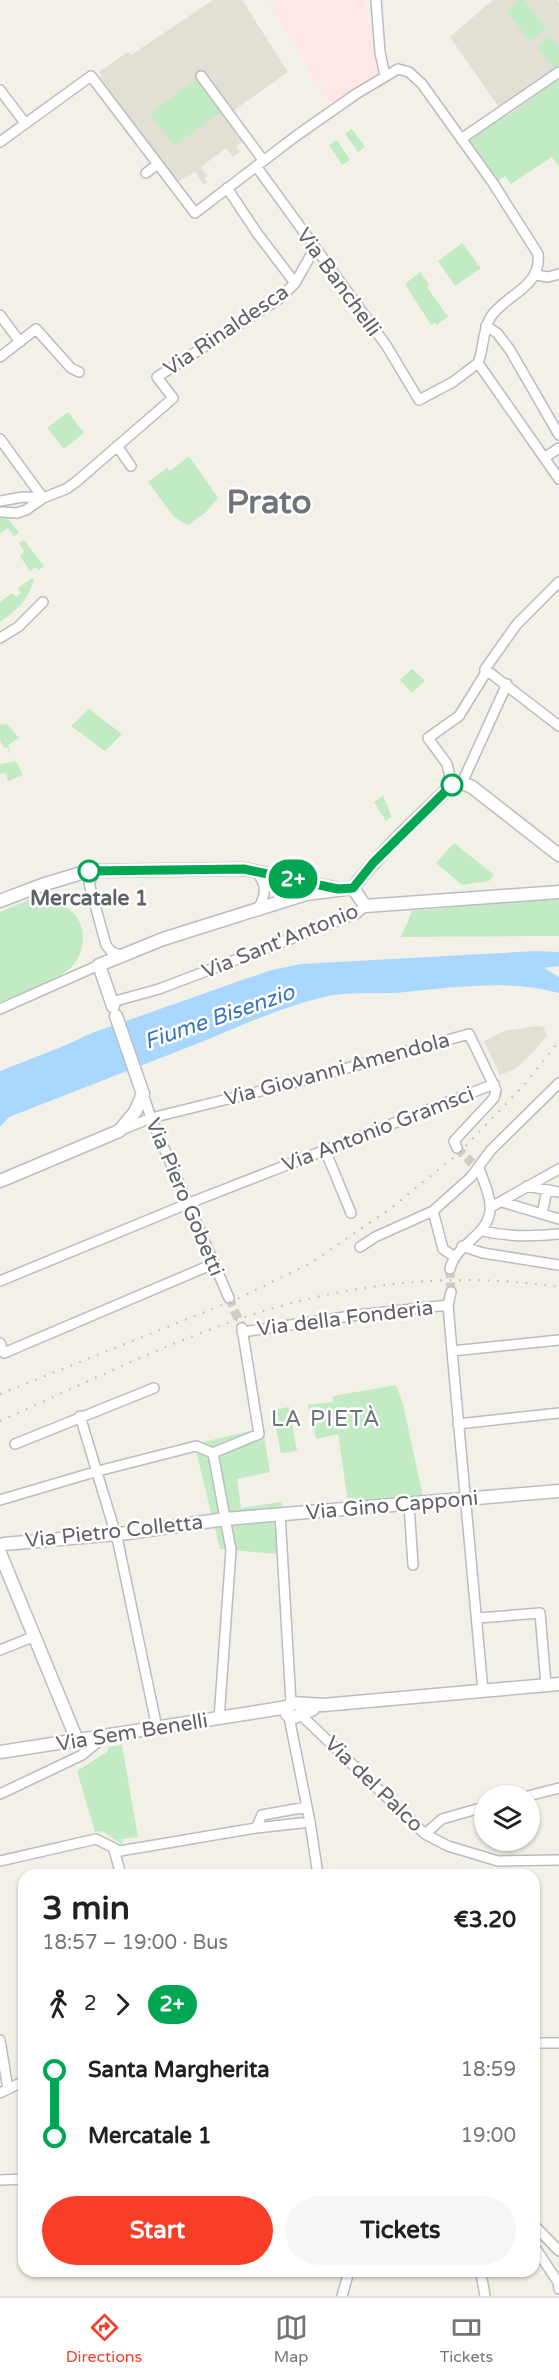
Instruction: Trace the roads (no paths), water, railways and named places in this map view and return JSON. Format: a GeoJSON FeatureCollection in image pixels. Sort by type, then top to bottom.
{"type":"FeatureCollection","features":[{"type":"Feature","properties":{"kind":"street"},"geometry":{"type":"LineString","coordinates":[[376,0],[380,52],[385,76]]}},
{"type":"Feature","properties":{"kind":"street"},"geometry":{"type":"LineString","coordinates":[[0,142],[90,76],[195,213],[259,163],[356,94],[398,69],[407,71],[420,81],[538,254],[536,274],[530,283],[495,312],[486,326],[478,363],[558,476]]}},
{"type":"Feature","properties":{"kind":"street"},"geometry":{"type":"LineString","coordinates":[[461,139],[559,72]]}},
{"type":"Feature","properties":{"kind":"street","name":"Via Banchelli"},"geometry":{"type":"LineString","coordinates":[[201,76],[315,248],[386,345],[419,400],[453,382],[478,363]]}},
{"type":"Feature","properties":{"kind":"street"},"geometry":{"type":"LineString","coordinates":[[0,90],[25,123]]}},
{"type":"Feature","properties":{"kind":"street"},"geometry":{"type":"LineString","coordinates":[[131,150],[140,143]]}},
{"type":"Feature","properties":{"kind":"street"},"geometry":{"type":"LineString","coordinates":[[146,173],[158,164]]}},
{"type":"Feature","properties":{"kind":"street"},"geometry":{"type":"LineString","coordinates":[[227,188],[295,283]]}},
{"type":"Feature","properties":{"kind":"street","name":"Via Rinaldesca"},"geometry":{"type":"LineString","coordinates":[[118,444],[173,398],[157,377],[279,299],[295,283],[315,248]]}},
{"type":"Feature","properties":{"kind":"street"},"geometry":{"type":"LineString","coordinates":[[536,274],[548,277],[559,274]]}},
{"type":"Feature","properties":{"kind":"street"},"geometry":{"type":"LineString","coordinates":[[0,315],[20,342]]}},
{"type":"Feature","properties":{"kind":"street"},"geometry":{"type":"LineString","coordinates":[[486,326],[497,333],[505,344],[559,435]]}},
{"type":"Feature","properties":{"kind":"street"},"geometry":{"type":"LineString","coordinates":[[0,357],[36,329],[71,368],[79,372]]}},
{"type":"Feature","properties":{"kind":"street"},"geometry":{"type":"LineString","coordinates":[[0,439],[43,498]]}},
{"type":"Feature","properties":{"kind":"street"},"geometry":{"type":"LineString","coordinates":[[43,498],[5,500],[1,513],[26,510],[43,498],[66,489],[118,444],[131,466]]}},
{"type":"Feature","properties":{"kind":"street"},"geometry":{"type":"LineString","coordinates":[[543,456],[559,448]]}},
{"type":"Feature","properties":{"kind":"street"},"geometry":{"type":"LineString","coordinates":[[457,784],[447,764],[429,738],[459,716],[484,675],[485,669],[517,624],[559,582]]}},
{"type":"Feature","properties":{"kind":"street"},"geometry":{"type":"LineString","coordinates":[[0,638],[18,627],[43,602]]}},
{"type":"Feature","properties":{"kind":"street"},"geometry":{"type":"LineString","coordinates":[[485,669],[559,726]]}},
{"type":"Feature","properties":{"kind":"street"},"geometry":{"type":"LineString","coordinates":[[0,1009],[119,955],[306,894],[353,888],[373,863],[457,784],[507,684]]}},
{"type":"Feature","properties":{"kind":"street"},"geometry":{"type":"LineString","coordinates":[[457,784],[472,787],[559,855]]}},
{"type":"Feature","properties":{"kind":"street"},"geometry":{"type":"LineString","coordinates":[[0,901],[42,885],[95,871],[254,870],[338,889]]}},
{"type":"Feature","properties":{"kind":"street"},"geometry":{"type":"LineString","coordinates":[[254,870],[265,885],[263,900],[258,909]]}},
{"type":"Feature","properties":{"kind":"street"},"geometry":{"type":"LineString","coordinates":[[95,871],[89,882],[106,945],[119,955]]}},
{"type":"Feature","properties":{"kind":"street"},"geometry":{"type":"LineString","coordinates":[[353,888],[365,906]]}},
{"type":"Feature","properties":{"kind":"street","name":"Via Sant'Antonio"},"geometry":{"type":"LineString","coordinates":[[114,1008],[356,914],[365,906],[559,892]]}},
{"type":"Feature","properties":{"kind":"street"},"geometry":{"type":"LineString","coordinates":[[99,965],[143,1094],[135,1112],[119,1131]]}},
{"type":"Feature","properties":{"kind":"street","name":"Via Giovanni Amendola"},"geometry":{"type":"LineString","coordinates":[[151,1118],[297,1082],[469,1034],[494,1084]]}},
{"type":"Feature","properties":{"kind":"street"},"geometry":{"type":"LineString","coordinates":[[360,1247],[375,1237],[433,1211],[559,1083]]}},
{"type":"Feature","properties":{"kind":"street","name":"Via Antonio Gramsci"},"geometry":{"type":"LineString","coordinates":[[0,1281],[187,1204],[494,1084],[496,1090],[494,1098],[454,1141],[457,1148]]}},
{"type":"Feature","properties":{"kind":"street","name":"Via Piero Gobetti"},"geometry":{"type":"LineString","coordinates":[[143,1094],[187,1204],[229,1298]]}},
{"type":"Feature","properties":{"kind":"street"},"geometry":{"type":"LineString","coordinates":[[0,1181],[151,1118]]}},
{"type":"Feature","properties":{"kind":"street"},"geometry":{"type":"LineString","coordinates":[[325,1150],[351,1213]]}},
{"type":"Feature","properties":{"kind":"street"},"geometry":{"type":"LineString","coordinates":[[450,1269],[462,1246],[483,1231],[491,1207],[475,1166]]}},
{"type":"Feature","properties":{"kind":"street"},"geometry":{"type":"LineString","coordinates":[[491,1207],[559,1169]]}},
{"type":"Feature","properties":{"kind":"street"},"geometry":{"type":"LineString","coordinates":[[527,1186],[559,1192]]}},
{"type":"Feature","properties":{"kind":"street"},"geometry":{"type":"LineString","coordinates":[[542,1214],[547,1190]]}},
{"type":"Feature","properties":{"kind":"street"},"geometry":{"type":"LineString","coordinates":[[502,1202],[559,1219]]}},
{"type":"Feature","properties":{"kind":"street"},"geometry":{"type":"LineString","coordinates":[[433,1211],[443,1249],[455,1257]]}},
{"type":"Feature","properties":{"kind":"street"},"geometry":{"type":"LineString","coordinates":[[483,1231],[530,1237],[559,1234]]}},
{"type":"Feature","properties":{"kind":"street"},"geometry":{"type":"LineString","coordinates":[[462,1246],[483,1253],[559,1265]]}},
{"type":"Feature","properties":{"kind":"street"},"geometry":{"type":"LineString","coordinates":[[2,1348],[213,1264]]}},
{"type":"Feature","properties":{"kind":"street"},"geometry":{"type":"LineString","coordinates":[[451,1292],[448,1305],[483,1691]]}},
{"type":"Feature","properties":{"kind":"street","name":"Via della Fonderia"},"geometry":{"type":"LineString","coordinates":[[213,1454],[259,1434],[242,1330],[448,1305]]}},
{"type":"Feature","properties":{"kind":"street"},"geometry":{"type":"LineString","coordinates":[[452,1352],[559,1340]]}},
{"type":"Feature","properties":{"kind":"street"},"geometry":{"type":"LineString","coordinates":[[15,1444],[154,1388]]}},
{"type":"Feature","properties":{"kind":"street"},"geometry":{"type":"LineString","coordinates":[[458,1424],[559,1413]]}},
{"type":"Feature","properties":{"kind":"street"},"geometry":{"type":"LineString","coordinates":[[80,1416],[116,1534],[156,1728]]}},
{"type":"Feature","properties":{"kind":"street"},"geometry":{"type":"LineString","coordinates":[[0,1500],[98,1471],[196,1446],[213,1454],[231,1550],[219,1719]]}},
{"type":"Feature","properties":{"kind":"street","name":"Via Gino Capponi"},"geometry":{"type":"LineString","coordinates":[[225,1519],[559,1491]]}},
{"type":"Feature","properties":{"kind":"street"},"geometry":{"type":"LineString","coordinates":[[410,1503],[413,1565]]}},
{"type":"Feature","properties":{"kind":"street"},"geometry":{"type":"LineString","coordinates":[[280,1514],[293,1715],[317,1869]]}},
{"type":"Feature","properties":{"kind":"street","name":"Via Pietro Colletta"},"geometry":{"type":"LineString","coordinates":[[1,1546],[116,1534],[225,1519]]}},
{"type":"Feature","properties":{"kind":"street"},"geometry":{"type":"LineString","coordinates":[[1,1546],[73,1741],[67,1762]]}},
{"type":"Feature","properties":{"kind":"street"},"geometry":{"type":"LineString","coordinates":[[478,1618],[540,1613],[553,1685]]}},
{"type":"Feature","properties":{"kind":"street"},"geometry":{"type":"LineString","coordinates":[[0,1650],[35,1636]]}},
{"type":"Feature","properties":{"kind":"street","name":"Via Sem Benelli"},"geometry":{"type":"LineString","coordinates":[[0,1752],[263,1711],[293,1715],[323,1705],[553,1685]]}},
{"type":"Feature","properties":{"kind":"street"},"geometry":{"type":"LineString","coordinates":[[293,1715],[302,1724],[310,1722]]}},
{"type":"Feature","properties":{"kind":"street","name":"Via del Palco"},"geometry":{"type":"LineString","coordinates":[[293,1715],[310,1722],[425,1834],[448,1846],[498,1862],[559,1860]]}},
{"type":"Feature","properties":{"kind":"street"},"geometry":{"type":"LineString","coordinates":[[1,1793],[82,1755],[105,1737]]}},
{"type":"Feature","properties":{"kind":"street"},"geometry":{"type":"LineString","coordinates":[[540,1793],[559,1788]]}},
{"type":"Feature","properties":{"kind":"street"},"geometry":{"type":"LineString","coordinates":[[256,1828],[262,1815],[307,1807]]}},
{"type":"Feature","properties":{"kind":"street"},"geometry":{"type":"LineString","coordinates":[[425,1834],[442,1819],[474,1810]]}},
{"type":"Feature","properties":{"kind":"street"},"geometry":{"type":"LineString","coordinates":[[0,1861],[96,1839],[120,1851],[256,1828],[310,1822]]}},
{"type":"Feature","properties":{"kind":"street"},"geometry":{"type":"LineString","coordinates":[[114,1850],[119,1869]]}},
{"type":"Feature","properties":{"kind":"street"},"geometry":{"type":"LineString","coordinates":[[0,2040],[4,2091],[18,2084]]}},
{"type":"Feature","properties":{"kind":"street"},"geometry":{"type":"LineString","coordinates":[[540,2043],[559,2043]]}},
{"type":"Feature","properties":{"kind":"street"},"geometry":{"type":"LineString","coordinates":[[0,2180],[18,2179]]}},
{"type":"Feature","properties":{"kind":"street"},"geometry":{"type":"LineString","coordinates":[[540,2231],[559,2251]]}},
{"type":"Feature","properties":{"kind":"street"},"geometry":{"type":"LineString","coordinates":[[540,2255],[558,2282],[559,2289]]}},
{"type":"Feature","properties":{"kind":"street"},"geometry":{"type":"LineString","coordinates":[[342,2296],[347,2277]]}},
{"type":"Feature","properties":{"kind":"street"},"geometry":{"type":"LineString","coordinates":[[482,2277],[485,2296]]}},
{"type":"Feature","properties":{"kind":"water","name":"Fiume Bisenzio"},"geometry":{"type":"Polygon","coordinates":[[[535,951],[559,952],[559,966],[544,968],[559,977],[559,993],[521,986],[482,985],[396,993],[328,996],[265,1016],[9,1117],[0,1127],[0,1071],[92,1033],[272,970],[301,964],[535,951]]]}},
{"type":"Feature","properties":{"kind":"tunnel"},"geometry":{"type":"LineString","coordinates":[[457,1148],[472,1163]]}},
{"type":"Feature","properties":{"kind":"tunnel"},"geometry":{"type":"LineString","coordinates":[[450,1269],[451,1292]]}},
{"type":"Feature","properties":{"kind":"tunnel"},"geometry":{"type":"LineString","coordinates":[[229,1298],[242,1328]]}},
{"type":"Feature","properties":{"kind":"railway"},"geometry":{"type":"LineString","coordinates":[[0,1394],[237,1299],[311,1263],[394,1206],[460,1152],[524,1085],[559,1041]]}},
{"type":"Feature","properties":{"kind":"railway"},"geometry":{"type":"LineString","coordinates":[[0,1421],[129,1363],[227,1323],[334,1293],[446,1280],[484,1280],[559,1287]]}},
{"type":"Feature","properties":{"kind":"place","name":"Mercatale 1"},"geometry":{"type":"Point","coordinates":[89,871]}},
{"type":"Feature","properties":{"kind":"district","name":"Prato"},"geometry":{"type":"Point","coordinates":[269,501]}},
{"type":"Feature","properties":{"kind":"district","name":"LA PIETÀ"},"geometry":{"type":"Point","coordinates":[326,1418]}}]}
